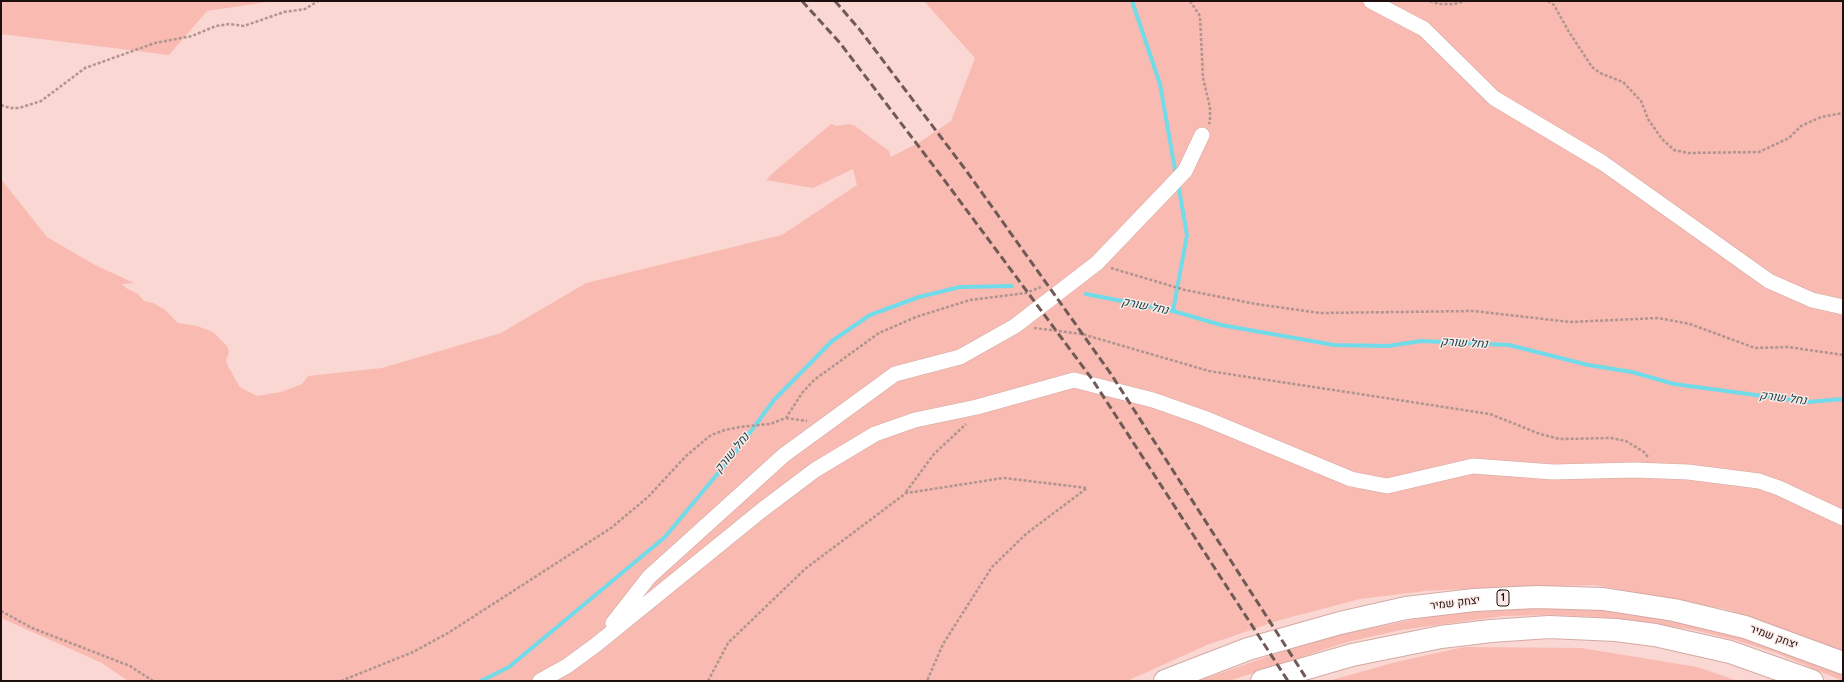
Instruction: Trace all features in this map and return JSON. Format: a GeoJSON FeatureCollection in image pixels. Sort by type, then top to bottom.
{"type":"FeatureCollection","features":[{"type":"Feature","properties":{"kind":"highway","name":"יצחק שמיר"},"geometry":{"type":"LineString","coordinates":[[1165,681],[1248,649],[1340,623],[1406,608],[1474,600],[1537,597],[1603,599],[1674,610],[1745,627],[1843,663]]}},
{"type":"Feature","properties":{"kind":"highway"},"geometry":{"type":"LineString","coordinates":[[1262,681],[1352,655],[1441,637],[1491,631],[1549,627],[1616,630],[1655,635],[1730,652],[1812,681]]}},
{"type":"Feature","properties":{"kind":"street"},"geometry":{"type":"LineString","coordinates":[[1371,1],[1424,29],[1494,98],[1603,163],[1769,281],[1812,300],[1843,307]]}},
{"type":"Feature","properties":{"kind":"street"},"geometry":{"type":"LineString","coordinates":[[597,644],[649,577],[784,455],[895,374],[960,357],[1015,326],[1098,263],[1185,171],[1202,135]]}},
{"type":"Feature","properties":{"kind":"street"},"geometry":{"type":"LineString","coordinates":[[540,681],[567,666],[597,644],[762,510],[815,470],[875,434],[915,420],[977,407],[1074,380],[1153,400],[1204,418],[1351,479],[1387,486],[1473,466],[1553,472],[1634,470],[1688,472],[1759,481],[1778,488],[1843,518]]}},
{"type":"Feature","properties":{"kind":"path"},"geometry":{"type":"LineString","coordinates":[[1,105],[10,108],[19,108],[41,101],[85,68],[155,43],[192,36],[216,26],[229,24],[244,26],[284,12],[304,9],[318,1]]}},
{"type":"Feature","properties":{"kind":"path"},"geometry":{"type":"LineString","coordinates":[[1190,1],[1200,16],[1203,78],[1210,107],[1210,122],[1202,135]]}},
{"type":"Feature","properties":{"kind":"path"},"geometry":{"type":"LineString","coordinates":[[1430,1],[1439,4],[1454,4],[1465,1]]}},
{"type":"Feature","properties":{"kind":"path"},"geometry":{"type":"LineString","coordinates":[[1548,1],[1554,5],[1569,32],[1592,66],[1600,73],[1623,82],[1641,102],[1648,119],[1662,140],[1674,150],[1695,153],[1759,152],[1789,138],[1801,126],[1821,117],[1843,112]]}},
{"type":"Feature","properties":{"kind":"path"},"geometry":{"type":"LineString","coordinates":[[1015,326],[1082,334],[1209,371],[1490,414],[1540,434],[1560,439],[1611,438],[1626,441],[1644,452],[1660,472]]}},
{"type":"Feature","properties":{"kind":"path"},"geometry":{"type":"LineString","coordinates":[[1755,348],[1788,347],[1843,355]]}},
{"type":"Feature","properties":{"kind":"path"},"geometry":{"type":"LineString","coordinates":[[708,681],[728,643],[805,569],[906,492],[934,454],[963,427],[977,407]]}},
{"type":"Feature","properties":{"kind":"path"},"geometry":{"type":"LineString","coordinates":[[906,492],[1004,478],[1087,488],[1026,534],[992,567],[943,644],[927,681]]}},
{"type":"Feature","properties":{"kind":"path"},"geometry":{"type":"LineString","coordinates":[[1,611],[32,628],[130,666],[152,681]]}},
{"type":"Feature","properties":{"kind":"shaded area"},"geometry":{"type":"Polygon","coordinates":[[[1,1],[274,1],[207,11],[169,55],[1,34],[1,1]]]}},
{"type":"Feature","properties":{"kind":"shaded area"},"geometry":{"type":"Polygon","coordinates":[[[924,1],[1843,1],[1843,652],[1807,637],[1725,609],[1594,585],[1501,587],[1425,591],[1360,599],[1280,620],[1207,645],[1127,681],[128,681],[102,663],[1,618],[1,179],[47,237],[95,265],[134,283],[122,284],[126,288],[138,294],[144,301],[153,303],[164,309],[178,323],[197,326],[213,332],[227,346],[229,352],[226,360],[239,386],[257,396],[281,392],[302,384],[308,376],[382,368],[501,333],[586,283],[782,235],[857,185],[853,169],[813,188],[766,180],[831,124],[836,126],[849,124],[855,126],[889,151],[891,157],[920,142],[951,121],[975,58],[924,1]]]}},
{"type":"Feature","properties":{"kind":"shaded area"},"geometry":{"type":"Polygon","coordinates":[[[1570,607],[1617,611],[1668,618],[1755,640],[1843,674],[1843,681],[1776,653],[1735,640],[1689,629],[1599,617],[1553,615],[1504,616],[1401,630],[1347,642],[1229,681],[1198,681],[1275,654],[1339,635],[1411,620],[1485,609],[1570,607]]]}},
{"type":"Feature","properties":{"kind":"shaded area"},"geometry":{"type":"Polygon","coordinates":[[[1464,647],[1581,648],[1697,667],[1738,681],[1328,681],[1396,662],[1464,647]]]}},
{"type":"Feature","properties":{"kind":"waterway"},"geometry":{"type":"LineString","coordinates":[[1132,1],[1160,84],[1176,175]]}},
{"type":"Feature","properties":{"kind":"waterway"},"geometry":{"type":"LineString","coordinates":[[1173,311],[1187,235],[1178,183]]}},
{"type":"Feature","properties":{"kind":"waterway","name":"נחל שורק"},"geometry":{"type":"LineString","coordinates":[[481,681],[509,667],[665,537],[734,454],[774,400],[832,341],[870,315],[919,297],[960,287],[1012,286]]}},
{"type":"Feature","properties":{"kind":"waterway","name":"נחל שורק"},"geometry":{"type":"LineString","coordinates":[[1086,294],[1173,311],[1221,325],[1334,345],[1388,346],[1421,341],[1509,345],[1588,365],[1632,372],[1674,384],[1808,402],[1843,399]]}},
{"type":"Feature","properties":{"kind":"railway"},"geometry":{"type":"LineString","coordinates":[[802,1],[840,43],[1092,379],[1288,681]]}},
{"type":"Feature","properties":{"kind":"railway"},"geometry":{"type":"LineString","coordinates":[[835,1],[860,30],[965,169],[1111,374],[1308,681]]}}]}
